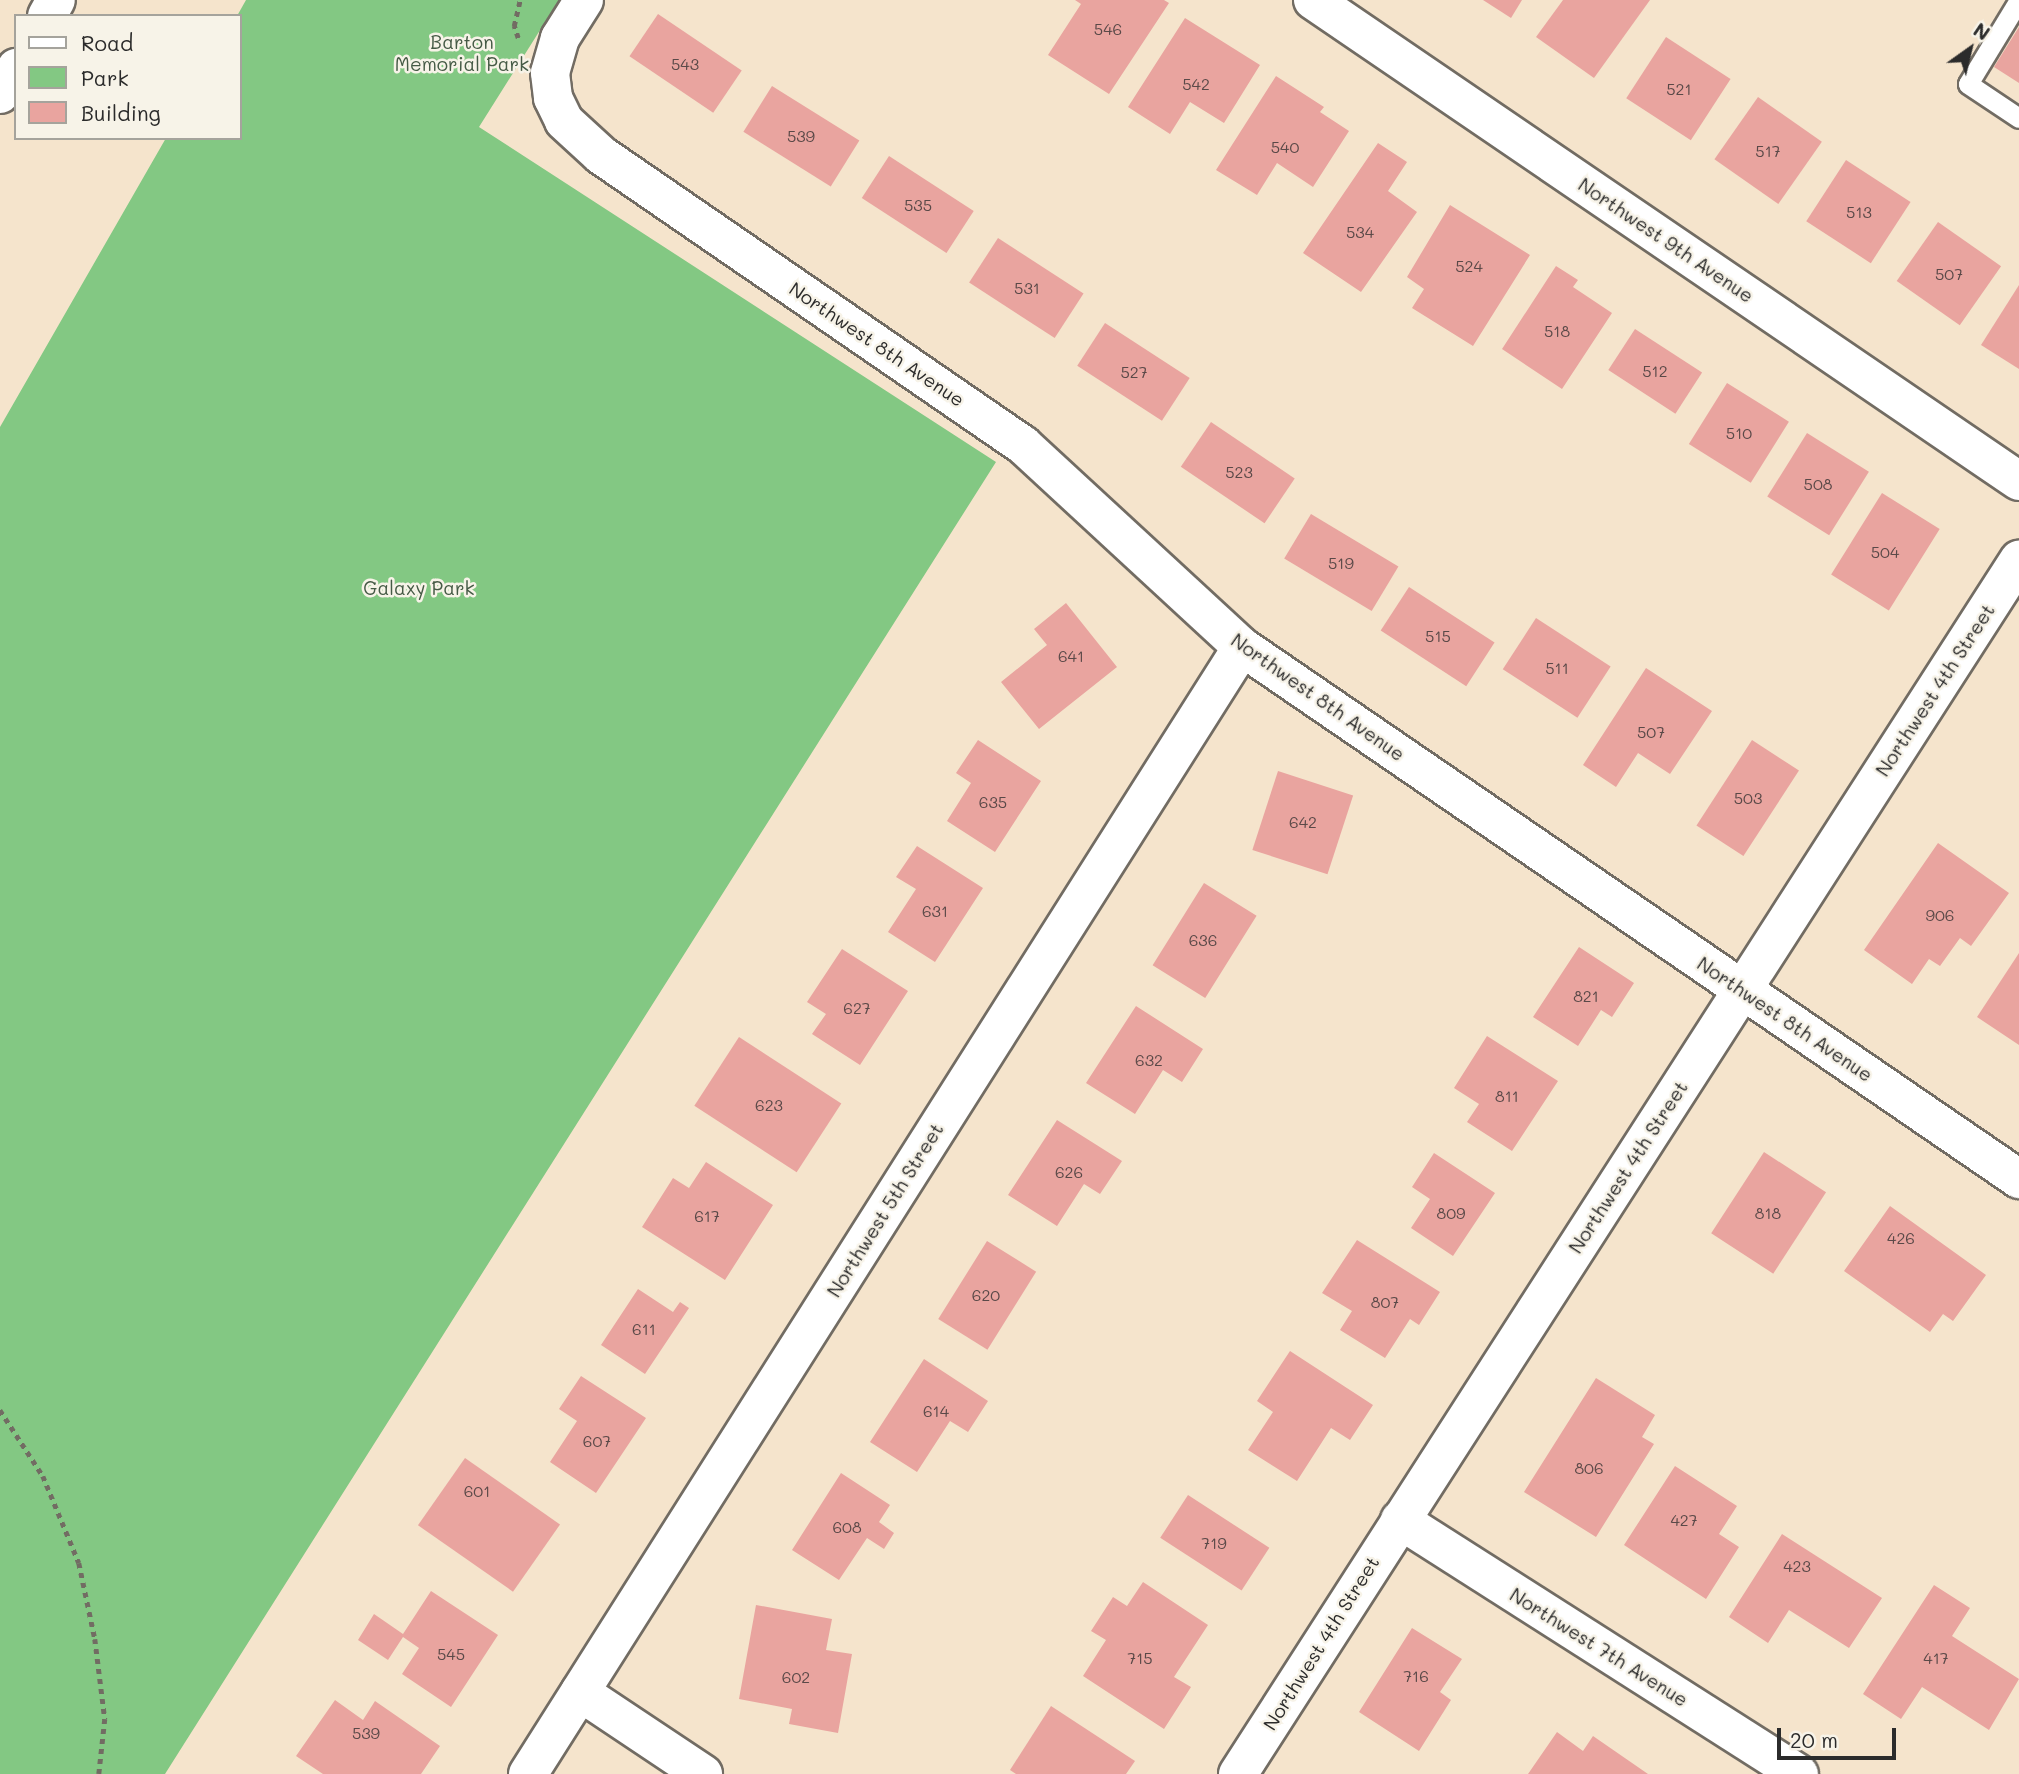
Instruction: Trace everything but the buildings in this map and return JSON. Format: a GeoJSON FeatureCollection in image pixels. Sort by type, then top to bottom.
{"type":"FeatureCollection","features":[{"type":"Feature","properties":{"kind":"main road","name":"Northwest 8th Avenue"},"geometry":{"type":"LineString","coordinates":[[584,0],[560,38],[550,73],[553,99],[564,121],[601,155],[1023,444],[1242,646],[2019,1179]]}},
{"type":"Feature","properties":{"kind":"main road","name":"Northwest 9th Avenue"},"geometry":{"type":"LineString","coordinates":[[1313,0],[2019,481]]}},
{"type":"Feature","properties":{"kind":"main road"},"geometry":{"type":"LineString","coordinates":[[0,94],[14,71]]}},
{"type":"Feature","properties":{"kind":"main road","name":"Northwest 4th Street"},"geometry":{"type":"LineString","coordinates":[[1238,1774],[2019,560]]}},
{"type":"Feature","properties":{"kind":"main road","name":"Northwest 5th Street"},"geometry":{"type":"LineString","coordinates":[[528,1774],[1242,646]]}},
{"type":"Feature","properties":{"kind":"main road","name":"Northwest 7th Avenue"},"geometry":{"type":"LineString","coordinates":[[1400,1520],[1799,1774]]}},
{"type":"Feature","properties":{"kind":"main road"},"geometry":{"type":"LineString","coordinates":[[580,1692],[703,1774]]}},
{"type":"Feature","properties":{"kind":"lane"},"geometry":{"type":"LineString","coordinates":[[2019,0],[1968,84],[2019,118]]}},
{"type":"Feature","properties":{"kind":"path"},"geometry":{"type":"LineString","coordinates":[[0,1410],[43,1476],[79,1563],[95,1639],[105,1719],[100,1774]]}},
{"type":"Feature","properties":{"kind":"green space","name":"Galaxy Park"},"geometry":{"type":"Polygon","coordinates":[[[246,0],[559,0],[479,127],[996,462],[165,1774],[0,1774],[0,427],[165,140],[242,140],[242,14],[238,14],[246,0]]]}},
{"type":"Feature","properties":{"kind":"park label","name":"Barton Memorial Park"},"geometry":{"type":"Point","coordinates":[462,53]}}]}
